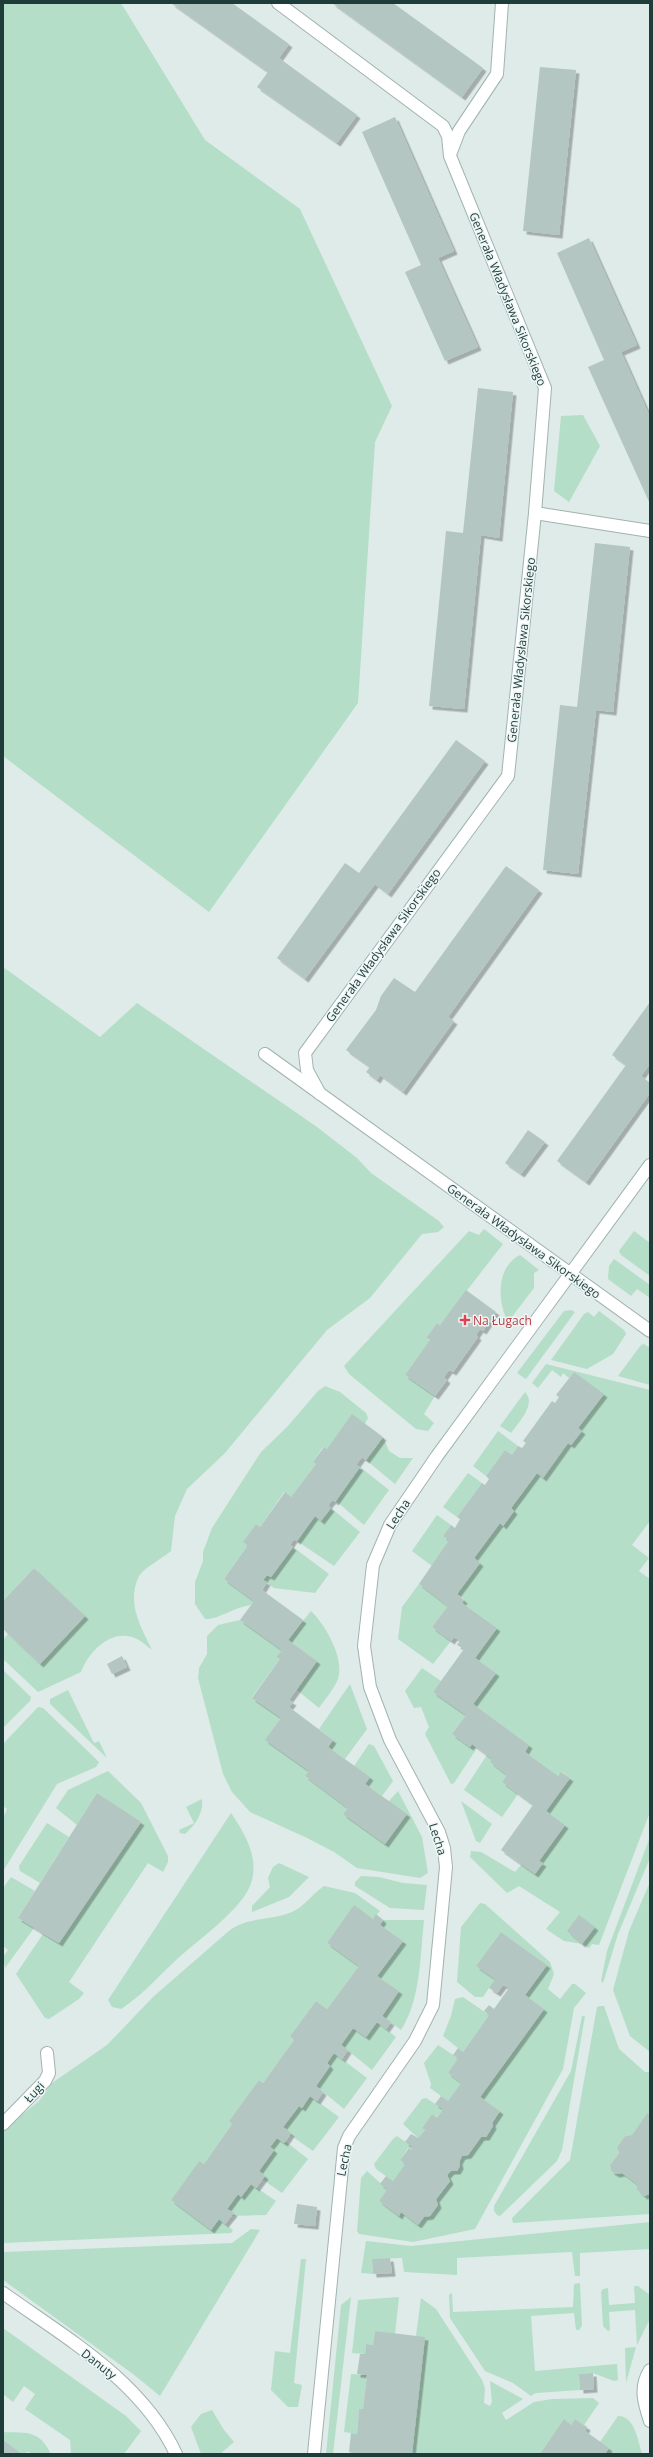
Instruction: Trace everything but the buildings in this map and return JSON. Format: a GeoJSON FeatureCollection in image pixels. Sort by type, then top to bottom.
{"type":"FeatureCollection","features":[{"type":"Feature","properties":{"kind":"street","name":"Generała Władysława Sikorskiego"},"geometry":{"type":"LineString","coordinates":[[278,3],[443,126],[448,136],[450,156],[544,388],[535,513],[508,776],[305,1053],[307,1070],[320,1094]]}},
{"type":"Feature","properties":{"kind":"street"},"geometry":{"type":"LineString","coordinates":[[450,156],[460,131],[497,74],[502,3]]}},
{"type":"Feature","properties":{"kind":"street"},"geometry":{"type":"LineString","coordinates":[[535,513],[650,531]]}},
{"type":"Feature","properties":{"kind":"street","name":"Generała Władysława Sikorskiego"},"geometry":{"type":"LineString","coordinates":[[265,1054],[650,1331]]}},
{"type":"Feature","properties":{"kind":"street","name":"Lecha"},"geometry":{"type":"LineString","coordinates":[[314,2454],[332,2282],[338,2186],[344,2148],[349,2136],[415,2041],[433,2005],[446,1867],[444,1848],[439,1832],[390,1740],[370,1687],[364,1646],[373,1564],[390,1525],[437,1456],[650,1165]]}},
{"type":"Feature","properties":{"kind":"street","name":"Ługi"},"geometry":{"type":"LineString","coordinates":[[3,2124],[45,2082],[49,2073],[47,2053]]}},
{"type":"Feature","properties":{"kind":"street","name":"Danuty"},"geometry":{"type":"LineString","coordinates":[[3,2293],[65,2337],[124,2384],[145,2404],[176,2454]]}},
{"type":"Feature","properties":{"kind":"street"},"geometry":{"type":"LineString","coordinates":[[650,2370],[644,2382],[643,2390],[650,2421]]}},
{"type":"Feature","properties":{"kind":"green space"},"geometry":{"type":"Polygon","coordinates":[[[3,3],[121,3],[205,140],[300,209],[392,406],[375,442],[358,703],[209,912],[3,756],[3,3]]]}},
{"type":"Feature","properties":{"kind":"green space"},"geometry":{"type":"Polygon","coordinates":[[[583,415],[600,446],[569,502],[554,491],[561,416],[583,415]]]}},
{"type":"Feature","properties":{"kind":"green space"},"geometry":{"type":"Polygon","coordinates":[[[3,967],[100,1037],[137,1003],[317,1127],[357,1158],[371,1173],[439,1221],[444,1227],[438,1232],[422,1234],[370,1298],[327,1330],[225,1453],[187,1489],[175,1516],[171,1551],[141,1573],[135,1586],[134,1605],[136,1614],[152,1650],[139,1640],[128,1636],[119,1636],[110,1639],[96,1649],[90,1656],[81,1672],[38,1692],[3,1659],[3,1640],[8,1634],[40,1664],[85,1616],[34,1568],[3,1601],[3,967]]]}},
{"type":"Feature","properties":{"kind":"green space"},"geometry":{"type":"Polygon","coordinates":[[[484,1229],[503,1244],[440,1325],[437,1323],[426,1338],[430,1341],[405,1375],[435,1396],[424,1414],[434,1423],[428,1431],[416,1429],[349,1374],[344,1366],[469,1231],[479,1235],[484,1229]]]}},
{"type":"Feature","properties":{"kind":"green space"},"geometry":{"type":"Polygon","coordinates":[[[634,1231],[650,1243],[650,1276],[621,1255],[619,1251],[634,1231]]]}},
{"type":"Feature","properties":{"kind":"green space"},"geometry":{"type":"Polygon","coordinates":[[[520,1255],[539,1270],[534,1273],[534,1288],[508,1322],[504,1314],[502,1304],[501,1285],[506,1268],[512,1260],[520,1255]]]}},
{"type":"Feature","properties":{"kind":"green space"},"geometry":{"type":"Polygon","coordinates":[[[614,1259],[650,1285],[650,1298],[637,1289],[631,1296],[608,1279],[609,1266],[614,1259]]]}},
{"type":"Feature","properties":{"kind":"green space"},"geometry":{"type":"Polygon","coordinates":[[[571,1310],[575,1312],[526,1379],[517,1373],[564,1311],[571,1310]]]}},
{"type":"Feature","properties":{"kind":"green space"},"geometry":{"type":"Polygon","coordinates":[[[599,1311],[624,1330],[626,1334],[613,1354],[587,1369],[551,1360],[584,1314],[588,1312],[594,1317],[599,1311]]]}},
{"type":"Feature","properties":{"kind":"green space"},"geometry":{"type":"Polygon","coordinates":[[[644,1344],[650,1348],[650,1385],[618,1376],[641,1345],[644,1344]]]}},
{"type":"Feature","properties":{"kind":"green space"},"geometry":{"type":"Polygon","coordinates":[[[546,1364],[650,1390],[650,1521],[632,1545],[649,1558],[639,1571],[650,1579],[650,1812],[599,1945],[592,1944],[589,1948],[582,1944],[564,1941],[546,1929],[560,1912],[519,1886],[507,1893],[470,1857],[471,1851],[481,1852],[515,1872],[522,1864],[535,1873],[543,1864],[539,1861],[565,1825],[546,1811],[570,1778],[562,1772],[558,1776],[525,1752],[529,1745],[473,1704],[496,1673],[475,1658],[497,1628],[462,1603],[464,1599],[457,1594],[480,1563],[474,1558],[500,1523],[503,1526],[514,1511],[511,1508],[537,1473],[543,1477],[568,1443],[571,1445],[581,1431],[578,1428],[603,1395],[574,1372],[569,1378],[563,1373],[561,1377],[552,1370],[538,1388],[532,1383],[546,1364]]]}},
{"type":"Feature","properties":{"kind":"green space"},"geometry":{"type":"Polygon","coordinates":[[[325,1386],[340,1392],[366,1413],[368,1418],[365,1424],[327,1449],[323,1447],[313,1462],[316,1464],[291,1497],[284,1492],[260,1527],[256,1524],[244,1541],[248,1545],[224,1579],[254,1601],[251,1605],[239,1608],[215,1618],[205,1619],[195,1604],[195,1582],[203,1561],[203,1552],[212,1528],[261,1452],[287,1427],[318,1391],[325,1386]]]}},
{"type":"Feature","properties":{"kind":"green space"},"geometry":{"type":"Polygon","coordinates":[[[525,1392],[529,1402],[528,1408],[522,1419],[511,1433],[500,1426],[525,1392]]]}},
{"type":"Feature","properties":{"kind":"green space"},"geometry":{"type":"Polygon","coordinates":[[[498,1431],[518,1446],[512,1455],[505,1450],[486,1476],[473,1466],[498,1431]]]}},
{"type":"Feature","properties":{"kind":"green space"},"geometry":{"type":"Polygon","coordinates":[[[383,1437],[389,1451],[400,1458],[413,1458],[395,1484],[366,1460],[383,1437]]]}},
{"type":"Feature","properties":{"kind":"green space"},"geometry":{"type":"Polygon","coordinates":[[[360,1467],[389,1490],[364,1525],[336,1501],[360,1467]]]}},
{"type":"Feature","properties":{"kind":"green space"},"geometry":{"type":"Polygon","coordinates":[[[468,1473],[482,1483],[457,1517],[443,1507],[468,1473]]]}},
{"type":"Feature","properties":{"kind":"green space"},"geometry":{"type":"Polygon","coordinates":[[[331,1508],[360,1532],[334,1566],[297,1541],[315,1516],[321,1520],[331,1508]]]}},
{"type":"Feature","properties":{"kind":"green space"},"geometry":{"type":"Polygon","coordinates":[[[437,1515],[451,1525],[443,1536],[449,1540],[432,1566],[412,1551],[437,1515]]]}},
{"type":"Feature","properties":{"kind":"green space"},"geometry":{"type":"Polygon","coordinates":[[[293,1547],[329,1574],[315,1593],[274,1588],[263,1580],[267,1575],[271,1577],[293,1547]]]}},
{"type":"Feature","properties":{"kind":"green space"},"geometry":{"type":"Polygon","coordinates":[[[419,1584],[448,1606],[432,1627],[451,1641],[433,1664],[398,1639],[402,1607],[419,1584]]]}},
{"type":"Feature","properties":{"kind":"green space"},"geometry":{"type":"Polygon","coordinates":[[[311,1611],[328,1633],[339,1662],[338,1679],[319,1708],[297,1690],[317,1661],[288,1640],[311,1611]]]}},
{"type":"Feature","properties":{"kind":"green space"},"geometry":{"type":"Polygon","coordinates":[[[240,1620],[282,1650],[276,1657],[280,1659],[252,1697],[281,1718],[266,1740],[309,1771],[305,1776],[348,1808],[343,1814],[389,1801],[398,1791],[422,1837],[428,1873],[420,1878],[357,1868],[334,1852],[250,1812],[232,1792],[223,1774],[198,1678],[199,1668],[207,1654],[207,1636],[218,1625],[240,1620]]]}},
{"type":"Feature","properties":{"kind":"green space"},"geometry":{"type":"Polygon","coordinates":[[[422,1668],[441,1681],[433,1692],[466,1715],[452,1734],[470,1747],[472,1744],[477,1748],[454,1783],[451,1784],[425,1734],[429,1727],[421,1707],[414,1708],[405,1691],[422,1668]]]}},
{"type":"Feature","properties":{"kind":"green space"},"geometry":{"type":"Polygon","coordinates":[[[3,1670],[31,1697],[30,1701],[3,1728],[3,1670]]]}},
{"type":"Feature","properties":{"kind":"green space"},"geometry":{"type":"Polygon","coordinates":[[[350,1684],[367,1729],[345,1759],[328,1747],[333,1740],[319,1729],[350,1684]]]}},
{"type":"Feature","properties":{"kind":"green space"},"geometry":{"type":"Polygon","coordinates":[[[68,1690],[94,1743],[99,1741],[107,1758],[50,1704],[50,1699],[68,1690]]]}},
{"type":"Feature","properties":{"kind":"green space"},"geometry":{"type":"Polygon","coordinates":[[[38,1707],[43,1708],[99,1762],[96,1767],[57,1784],[3,1871],[3,1818],[7,1809],[3,1806],[3,1744],[38,1707]]]}},
{"type":"Feature","properties":{"kind":"green space"},"geometry":{"type":"Polygon","coordinates":[[[369,1744],[374,1746],[393,1781],[382,1796],[365,1784],[370,1777],[354,1766],[369,1744]]]}},
{"type":"Feature","properties":{"kind":"green space"},"geometry":{"type":"Polygon","coordinates":[[[487,1755],[492,1759],[490,1762],[507,1775],[502,1782],[518,1794],[502,1817],[464,1790],[487,1755]]]}},
{"type":"Feature","properties":{"kind":"green space"},"geometry":{"type":"Polygon","coordinates":[[[108,1771],[141,1803],[168,1856],[168,1862],[163,1872],[148,1863],[69,1982],[84,1993],[79,1999],[49,2019],[45,2018],[16,1974],[43,1934],[59,1943],[140,1822],[97,1793],[77,1825],[56,1808],[68,1790],[108,1771]]]}},
{"type":"Feature","properties":{"kind":"green space"},"geometry":{"type":"Polygon","coordinates":[[[202,1799],[202,1809],[195,1823],[185,1834],[180,1833],[179,1830],[194,1823],[186,1807],[202,1799]]]}},
{"type":"Feature","properties":{"kind":"green space"},"geometry":{"type":"Polygon","coordinates":[[[461,1801],[492,1824],[480,1843],[476,1841],[461,1801]]]}},
{"type":"Feature","properties":{"kind":"green space"},"geometry":{"type":"Polygon","coordinates":[[[231,1813],[241,1829],[252,1853],[253,1871],[252,1880],[248,1891],[230,1913],[182,1955],[142,1993],[121,2009],[112,2007],[108,2000],[231,1813]]]}},
{"type":"Feature","properties":{"kind":"green space"},"geometry":{"type":"Polygon","coordinates":[[[47,1823],[69,1837],[40,1883],[20,1871],[19,1866],[47,1823]]]}},
{"type":"Feature","properties":{"kind":"green space"},"geometry":{"type":"Polygon","coordinates":[[[650,1837],[650,1858],[618,1934],[603,1983],[601,1981],[607,1951],[650,1837]]]}},
{"type":"Feature","properties":{"kind":"green space"},"geometry":{"type":"Polygon","coordinates":[[[279,1863],[309,1877],[289,1897],[252,1912],[252,1906],[270,1887],[268,1878],[273,1867],[279,1863]]]}},
{"type":"Feature","properties":{"kind":"green space"},"geometry":{"type":"Polygon","coordinates":[[[361,1876],[379,1877],[403,1883],[427,1885],[424,1910],[390,1908],[355,1886],[355,1882],[361,1876]]]}},
{"type":"Feature","properties":{"kind":"green space"},"geometry":{"type":"Polygon","coordinates":[[[11,1877],[35,1891],[18,1918],[34,1928],[5,1968],[3,1957],[8,1950],[3,1946],[3,1888],[11,1877]]]}},
{"type":"Feature","properties":{"kind":"green space"},"geometry":{"type":"Polygon","coordinates":[[[650,1882],[650,2052],[630,2036],[613,1990],[629,1931],[650,1882]]]}},
{"type":"Feature","properties":{"kind":"green space"},"geometry":{"type":"Polygon","coordinates":[[[324,1886],[355,1893],[380,1911],[373,1919],[354,1906],[327,1943],[359,1966],[327,2009],[316,2001],[290,2036],[294,2040],[263,2083],[259,2080],[229,2121],[232,2124],[204,2164],[199,2161],[171,2200],[211,2229],[219,2219],[233,2230],[231,2233],[3,2243],[3,2130],[39,2101],[52,2083],[107,2045],[153,1997],[230,1930],[245,1923],[276,1917],[292,1912],[324,1886]]]}},
{"type":"Feature","properties":{"kind":"green space"},"geometry":{"type":"Polygon","coordinates":[[[480,1903],[485,1904],[550,1962],[554,1974],[548,1989],[560,1999],[572,1984],[575,1984],[586,1993],[574,2008],[563,2069],[475,2229],[413,2242],[359,2234],[357,2231],[361,2178],[367,2171],[387,2189],[379,2201],[399,2215],[401,2212],[418,2224],[450,2181],[447,2175],[451,2171],[457,2171],[462,2156],[468,2155],[481,2137],[486,2137],[493,2126],[492,2123],[500,2111],[480,2097],[544,2009],[525,1995],[547,1965],[501,1932],[476,1966],[495,1979],[483,1997],[475,1997],[457,1982],[461,1927],[480,1903]]]}},
{"type":"Feature","properties":{"kind":"green space"},"geometry":{"type":"Polygon","coordinates":[[[383,1920],[424,1920],[416,1991],[408,2018],[401,2030],[382,2016],[399,1991],[377,1976],[403,1941],[380,1925],[383,1920]]]}},
{"type":"Feature","properties":{"kind":"green space"},"geometry":{"type":"Polygon","coordinates":[[[463,1997],[489,2015],[463,2052],[443,2036],[451,2016],[455,1999],[463,1997]]]}},
{"type":"Feature","properties":{"kind":"green space"},"geometry":{"type":"Polygon","coordinates":[[[604,2006],[619,2049],[645,2072],[650,2072],[650,2115],[647,2113],[632,2135],[625,2136],[617,2147],[619,2153],[610,2165],[611,2171],[616,2174],[622,2173],[637,2184],[637,2190],[644,2196],[650,2194],[650,2214],[513,2223],[512,2218],[570,2160],[597,2007],[604,2006]]]}},
{"type":"Feature","properties":{"kind":"green space"},"geometry":{"type":"Polygon","coordinates":[[[582,2016],[585,2016],[562,2150],[557,2161],[500,2216],[497,2215],[494,2211],[494,2206],[571,2071],[582,2016]]]}},
{"type":"Feature","properties":{"kind":"green space"},"geometry":{"type":"Polygon","coordinates":[[[377,2022],[396,2037],[372,2070],[341,2045],[353,2028],[366,2037],[377,2022]]]}},
{"type":"Feature","properties":{"kind":"green space"},"geometry":{"type":"Polygon","coordinates":[[[438,2045],[458,2058],[448,2073],[461,2083],[448,2101],[430,2088],[431,2084],[424,2063],[438,2045]]]}},
{"type":"Feature","properties":{"kind":"green space"},"geometry":{"type":"Polygon","coordinates":[[[334,2053],[367,2078],[344,2109],[316,2086],[330,2066],[327,2063],[334,2053]]]}},
{"type":"Feature","properties":{"kind":"green space"},"geometry":{"type":"Polygon","coordinates":[[[310,2096],[339,2117],[313,2151],[290,2135],[291,2133],[283,2127],[299,2106],[302,2108],[310,2096]]]}},
{"type":"Feature","properties":{"kind":"green space"},"geometry":{"type":"Polygon","coordinates":[[[426,2098],[443,2109],[437,2118],[432,2114],[422,2128],[425,2130],[418,2138],[403,2124],[422,2099],[426,2098]]]}},
{"type":"Feature","properties":{"kind":"green space"},"geometry":{"type":"Polygon","coordinates":[[[397,2136],[413,2147],[411,2150],[408,2148],[400,2160],[405,2164],[393,2181],[376,2169],[374,2164],[397,2136]]]}},
{"type":"Feature","properties":{"kind":"green space"},"geometry":{"type":"Polygon","coordinates":[[[277,2138],[284,2143],[285,2141],[308,2159],[282,2193],[262,2179],[265,2176],[259,2171],[274,2150],[270,2147],[277,2138]]]}},
{"type":"Feature","properties":{"kind":"green space"},"geometry":{"type":"Polygon","coordinates":[[[251,2184],[276,2201],[266,2215],[232,2216],[233,2213],[227,2209],[238,2194],[241,2197],[251,2184]]]}},
{"type":"Feature","properties":{"kind":"green space"},"geometry":{"type":"Polygon","coordinates":[[[650,2222],[650,2249],[580,2253],[580,2276],[575,2276],[572,2252],[457,2258],[457,2275],[404,2272],[402,2258],[372,2259],[373,2274],[361,2273],[366,2241],[411,2246],[650,2222]]]}},
{"type":"Feature","properties":{"kind":"green space"},"geometry":{"type":"Polygon","coordinates":[[[251,2229],[260,2230],[160,2396],[133,2374],[3,2280],[3,2252],[232,2243],[251,2229]]]}},
{"type":"Feature","properties":{"kind":"green space"},"geometry":{"type":"Polygon","coordinates":[[[301,2259],[306,2259],[294,2383],[302,2385],[298,2407],[288,2407],[271,2390],[275,2351],[290,2353],[301,2259]]]}},
{"type":"Feature","properties":{"kind":"green space"},"geometry":{"type":"Polygon","coordinates":[[[580,2283],[582,2326],[579,2330],[576,2330],[574,2313],[531,2316],[535,2371],[617,2364],[618,2380],[614,2381],[593,2373],[579,2374],[580,2390],[536,2393],[531,2396],[513,2383],[485,2371],[450,2318],[449,2295],[452,2293],[453,2312],[573,2307],[574,2284],[580,2283]]]}},
{"type":"Feature","properties":{"kind":"green space"},"geometry":{"type":"Polygon","coordinates":[[[634,2286],[638,2286],[650,2295],[650,2319],[637,2345],[635,2310],[609,2312],[610,2330],[608,2331],[603,2326],[601,2292],[603,2289],[608,2288],[609,2305],[635,2303],[634,2286]]]}},
{"type":"Feature","properties":{"kind":"green space"},"geometry":{"type":"Polygon","coordinates":[[[351,2297],[333,2454],[326,2454],[341,2305],[351,2297]]]}},
{"type":"Feature","properties":{"kind":"green space"},"geometry":{"type":"Polygon","coordinates":[[[399,2297],[395,2334],[375,2331],[373,2345],[366,2344],[365,2354],[352,2353],[358,2300],[399,2297]]]}},
{"type":"Feature","properties":{"kind":"green space"},"geometry":{"type":"Polygon","coordinates":[[[421,2298],[436,2309],[482,2380],[485,2388],[484,2403],[490,2406],[492,2402],[490,2381],[523,2399],[502,2413],[506,2420],[534,2402],[552,2399],[593,2398],[599,2403],[584,2425],[575,2419],[571,2425],[564,2420],[540,2454],[412,2454],[416,2336],[421,2298]]]}},
{"type":"Feature","properties":{"kind":"green space"},"geometry":{"type":"Polygon","coordinates":[[[3,2328],[126,2416],[141,2431],[124,2454],[71,2454],[70,2440],[25,2409],[35,2394],[24,2386],[13,2402],[3,2394],[3,2328]]]}},
{"type":"Feature","properties":{"kind":"green space"},"geometry":{"type":"Polygon","coordinates":[[[636,2347],[626,2383],[625,2348],[636,2347]]]}},
{"type":"Feature","properties":{"kind":"green space"},"geometry":{"type":"Polygon","coordinates":[[[351,2374],[367,2375],[363,2409],[359,2409],[357,2434],[344,2432],[351,2374]]]}},
{"type":"Feature","properties":{"kind":"green space"},"geometry":{"type":"Polygon","coordinates":[[[212,2410],[224,2430],[234,2442],[220,2454],[201,2454],[191,2427],[201,2414],[212,2410]]]}},
{"type":"Feature","properties":{"kind":"green space"},"geometry":{"type":"Polygon","coordinates":[[[618,2416],[624,2417],[632,2425],[635,2430],[642,2454],[605,2454],[609,2448],[600,2442],[618,2416]]]}},
{"type":"Feature","properties":{"kind":"green space"},"geometry":{"type":"Polygon","coordinates":[[[3,2432],[32,2434],[47,2446],[51,2454],[32,2454],[28,2452],[22,2454],[3,2440],[3,2432]]]}},
{"type":"Feature","properties":{"kind":"place","name":"Na Ługach"},"geometry":{"type":"Point","coordinates":[465,1320]}}]}
